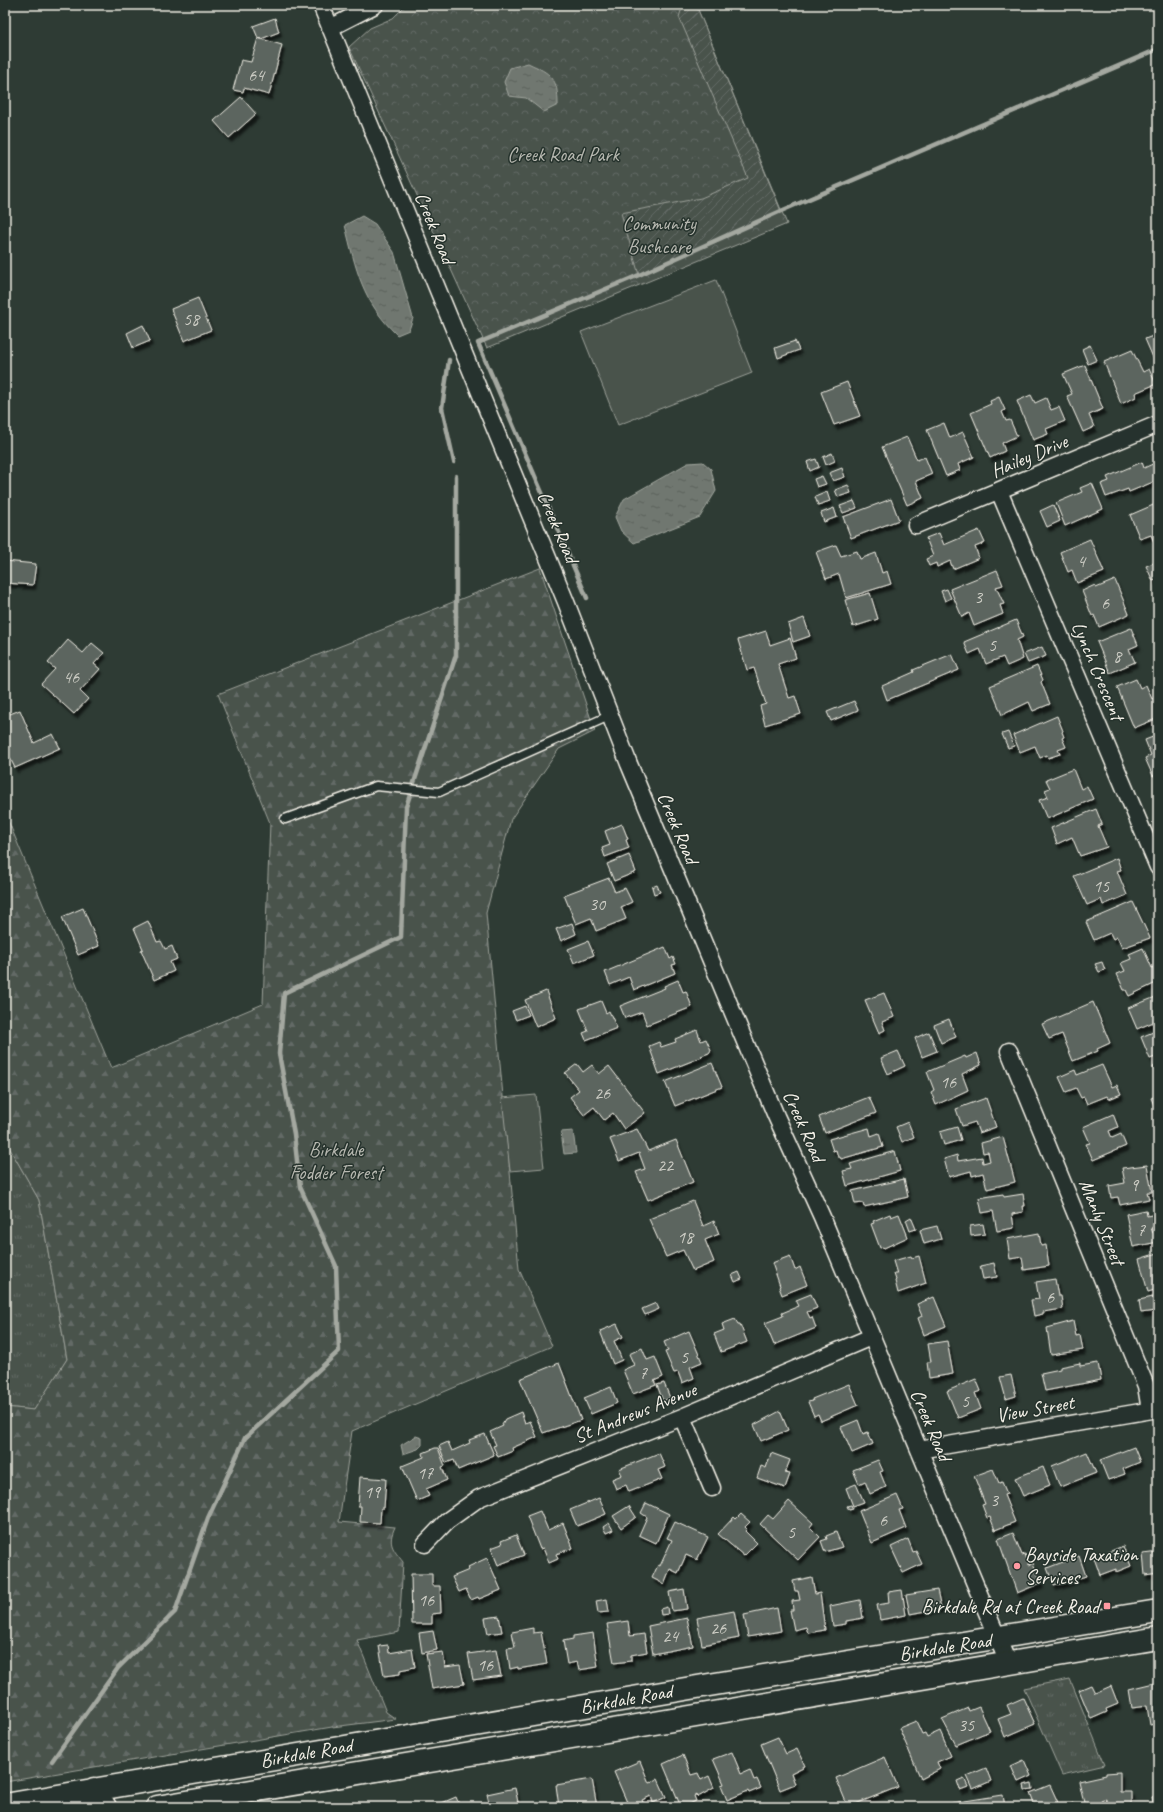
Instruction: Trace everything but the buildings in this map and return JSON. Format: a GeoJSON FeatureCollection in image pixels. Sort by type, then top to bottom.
{"type":"FeatureCollection","features":[{"type":"Feature","properties":{"kind":"main road","name":"Birkdale Road"},"geometry":{"type":"LineString","coordinates":[[5,1804],[97,1801],[996,1638],[1158,1611]]}},
{"type":"Feature","properties":{"kind":"main road","name":"Birkdale Road"},"geometry":{"type":"LineString","coordinates":[[157,1807],[186,1804],[1158,1638]]}},
{"type":"Feature","properties":{"kind":"street","name":"Creek Road"},"geometry":{"type":"LineString","coordinates":[[321,5],[566,602],[609,716],[725,996],[776,1116],[822,1217],[996,1638],[1008,1663]]}},
{"type":"Feature","properties":{"kind":"street"},"geometry":{"type":"LineString","coordinates":[[330,28],[374,5]]}},
{"type":"Feature","properties":{"kind":"street","name":"Hailey Drive"},"geometry":{"type":"LineString","coordinates":[[916,525],[1158,424]]}},
{"type":"Feature","properties":{"kind":"street","name":"Lynch Crescent"},"geometry":{"type":"LineString","coordinates":[[999,491],[1158,867]]}},
{"type":"Feature","properties":{"kind":"street","name":"Manly Street"},"geometry":{"type":"LineString","coordinates":[[1009,1051],[1146,1386],[1154,1409]]}},
{"type":"Feature","properties":{"kind":"street","name":"St Andrews Avenue"},"geometry":{"type":"LineString","coordinates":[[425,1544],[447,1521],[479,1498],[682,1417],[871,1337]]}},
{"type":"Feature","properties":{"kind":"street","name":"View Street"},"geometry":{"type":"LineString","coordinates":[[919,1450],[1154,1409]]}},
{"type":"Feature","properties":{"kind":"street"},"geometry":{"type":"LineString","coordinates":[[682,1417],[712,1488]]}},
{"type":"Feature","properties":{"kind":"lane"},"geometry":{"type":"LineString","coordinates":[[285,819],[376,786],[439,792],[609,716]]}},
{"type":"Feature","properties":{"kind":"green space","name":"Creek Road Park"},"geometry":{"type":"Polygon","coordinates":[[[406,5],[696,5],[787,224],[487,348],[349,47],[370,28],[393,18],[406,5]]]}},
{"type":"Feature","properties":{"kind":"green space","name":"Community Bushcare"},"geometry":{"type":"Polygon","coordinates":[[[683,5],[696,5],[781,211],[639,275],[621,213],[701,198],[748,178],[679,17],[683,5]]]}},
{"type":"Feature","properties":{"kind":"green space"},"geometry":{"type":"Polygon","coordinates":[[[716,280],[752,373],[618,425],[581,332],[716,280]]]}},
{"type":"Feature","properties":{"kind":"green space","name":"Birkdale Fodder Forest"},"geometry":{"type":"Polygon","coordinates":[[[540,568],[595,731],[559,749],[511,819],[486,913],[519,1269],[552,1346],[352,1431],[339,1522],[395,1527],[391,1542],[394,1550],[403,1562],[399,1632],[357,1640],[386,1712],[396,1719],[332,1727],[5,1782],[5,1407],[34,1410],[67,1359],[39,1200],[5,1140],[5,813],[111,1068],[263,1004],[270,823],[218,694],[540,568]]]}},
{"type":"Feature","properties":{"kind":"green space"},"geometry":{"type":"Polygon","coordinates":[[[536,1095],[544,1168],[510,1171],[502,1098],[536,1095]]]}},
{"type":"Feature","properties":{"kind":"green space"},"geometry":{"type":"Polygon","coordinates":[[[5,1140],[39,1200],[67,1359],[34,1410],[5,1407],[5,1140]]]}},
{"type":"Feature","properties":{"kind":"green space"},"geometry":{"type":"Polygon","coordinates":[[[1070,1679],[1105,1765],[1062,1775],[1024,1688],[1070,1679]]]}},
{"type":"Feature","properties":{"kind":"water"},"geometry":{"type":"Polygon","coordinates":[[[528,63],[548,74],[555,82],[557,88],[558,105],[544,112],[526,98],[509,96],[504,82],[510,68],[528,63]]]}},
{"type":"Feature","properties":{"kind":"water"},"geometry":{"type":"Polygon","coordinates":[[[362,216],[375,224],[394,252],[413,318],[409,330],[397,335],[376,310],[368,297],[357,271],[345,225],[362,216]]]}},
{"type":"Feature","properties":{"kind":"water"},"geometry":{"type":"Polygon","coordinates":[[[703,462],[711,469],[716,491],[700,517],[634,543],[621,531],[615,517],[624,499],[688,463],[703,462]]]}},
{"type":"Feature","properties":{"kind":"water"},"geometry":{"type":"Polygon","coordinates":[[[573,1131],[576,1153],[564,1154],[561,1132],[573,1131]]]}},
{"type":"Feature","properties":{"kind":"water"},"geometry":{"type":"Polygon","coordinates":[[[416,1436],[422,1438],[422,1445],[418,1449],[403,1454],[401,1445],[416,1436]]]}},
{"type":"Feature","properties":{"kind":"waterway"},"geometry":{"type":"LineString","coordinates":[[587,598],[478,343],[639,275],[781,211],[1158,49]]}},
{"type":"Feature","properties":{"kind":"waterway"},"geometry":{"type":"LineString","coordinates":[[449,360],[442,408],[454,462]]}},
{"type":"Feature","properties":{"kind":"waterway"},"geometry":{"type":"LineString","coordinates":[[52,1761],[118,1668],[175,1612],[208,1518],[245,1438],[339,1351],[336,1266],[300,1187],[294,1134],[279,1054],[284,993],[401,937],[406,807],[456,655],[456,476]]}},
{"type":"Feature","properties":{"kind":"place","name":"Bayside Taxation Services"},"geometry":{"type":"Point","coordinates":[1017,1566]}},
{"type":"Feature","properties":{"kind":"place","name":"Birkdale Rd at Creek Road"},"geometry":{"type":"Point","coordinates":[1107,1606]}}]}
